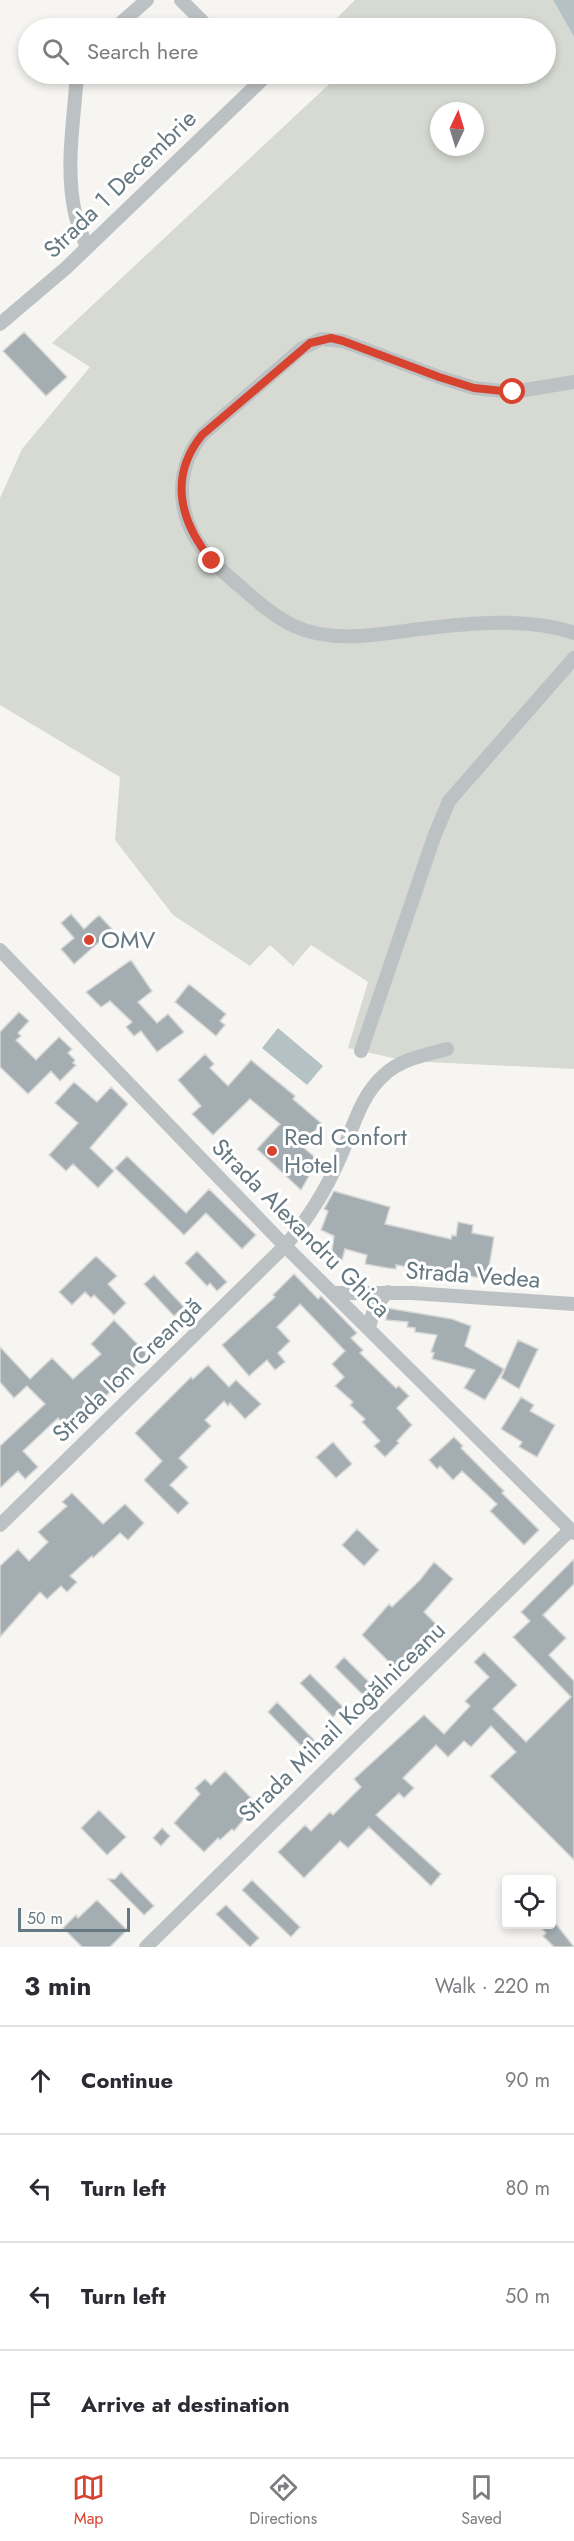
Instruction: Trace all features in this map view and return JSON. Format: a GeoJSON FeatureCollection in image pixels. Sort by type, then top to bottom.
{"type":"FeatureCollection","features":[{"type":"Feature","properties":{"kind":"street"},"geometry":{"type":"LineString","coordinates":[[126,18],[147,0]]}},
{"type":"Feature","properties":{"kind":"street"},"geometry":{"type":"LineString","coordinates":[[181,0],[199,18]]}},
{"type":"Feature","properties":{"kind":"street"},"geometry":{"type":"LineString","coordinates":[[76,84],[71,165],[72,192],[75,214],[87,248]]}},
{"type":"Feature","properties":{"kind":"street","name":"Strada 1 Decembrie"},"geometry":{"type":"LineString","coordinates":[[0,324],[87,248],[252,84]]}},
{"type":"Feature","properties":{"kind":"street"},"geometry":{"type":"LineString","coordinates":[[574,382],[513,392],[474,388],[343,341],[321,339],[301,349],[202,435],[192,448],[185,463],[182,481],[182,500],[187,520],[199,545],[212,561],[270,613],[296,627],[341,636],[479,624],[561,628],[574,633]]}},
{"type":"Feature","properties":{"kind":"street"},"geometry":{"type":"LineString","coordinates":[[361,1051],[449,801],[574,658]]}},
{"type":"Feature","properties":{"kind":"street","name":"Strada Alexandru Ghica"},"geometry":{"type":"LineString","coordinates":[[0,950],[285,1246],[572,1532]]}},
{"type":"Feature","properties":{"kind":"street","name":"Strada Ion Creangă"},"geometry":{"type":"LineString","coordinates":[[0,1525],[285,1246],[321,1196],[373,1086],[391,1069],[406,1060],[447,1049]]}},
{"type":"Feature","properties":{"kind":"street"},"geometry":{"type":"LineString","coordinates":[[369,1329],[371,1314],[377,1302],[388,1292]]}},
{"type":"Feature","properties":{"kind":"street","name":"Strada Vedea"},"geometry":{"type":"LineString","coordinates":[[333,1293],[388,1292],[574,1304]]}},
{"type":"Feature","properties":{"kind":"street","name":"Strada Mihail Kogălniceanu"},"geometry":{"type":"LineString","coordinates":[[146,1947],[572,1532]]}},
{"type":"Feature","properties":{"kind":"shaded area"},"geometry":{"type":"Polygon","coordinates":[[[355,0],[553,0],[574,37],[574,1069],[406,1061],[348,1048],[368,982],[311,945],[293,966],[270,945],[250,966],[173,915],[115,840],[120,777],[0,705],[0,498],[22,449],[90,367],[52,343],[329,84],[556,84],[556,18],[337,18],[355,0]]]}},
{"type":"Feature","properties":{"kind":"shaded area"},"geometry":{"type":"Polygon","coordinates":[[[553,0],[574,0],[574,37],[553,0]]]}},
{"type":"Feature","properties":{"kind":"shaded area"},"geometry":{"type":"Polygon","coordinates":[[[278,1028],[323,1066],[307,1085],[262,1048],[278,1028]]]}},
{"type":"Feature","properties":{"kind":"building"},"geometry":{"type":"Polygon","coordinates":[[[24,332],[67,377],[46,396],[3,351],[24,332]]]}},
{"type":"Feature","properties":{"kind":"building"},"geometry":{"type":"Polygon","coordinates":[[[71,914],[84,929],[99,915],[113,930],[74,964],[61,949],[74,938],[61,923],[71,914]]]}},
{"type":"Feature","properties":{"kind":"building"},"geometry":{"type":"Polygon","coordinates":[[[131,960],[152,991],[138,1002],[157,1023],[168,1014],[184,1032],[157,1052],[141,1031],[134,1036],[126,1027],[132,1022],[110,1001],[101,1007],[86,992],[131,960]]]}},
{"type":"Feature","properties":{"kind":"building"},"geometry":{"type":"Polygon","coordinates":[[[189,984],[226,1014],[220,1021],[225,1025],[216,1036],[175,1002],[189,984]]]}},
{"type":"Feature","properties":{"kind":"building"},"geometry":{"type":"Polygon","coordinates":[[[19,1012],[29,1021],[18,1033],[21,1036],[16,1040],[36,1060],[59,1037],[72,1049],[68,1053],[75,1060],[73,1063],[76,1065],[60,1081],[51,1071],[28,1094],[0,1067],[0,1032],[19,1012]]]}},
{"type":"Feature","properties":{"kind":"building"},"geometry":{"type":"Polygon","coordinates":[[[205,1054],[214,1064],[210,1068],[228,1086],[251,1060],[295,1096],[293,1099],[321,1123],[303,1147],[318,1160],[301,1190],[257,1149],[280,1124],[250,1099],[213,1135],[192,1114],[201,1106],[178,1080],[205,1054]]]}},
{"type":"Feature","properties":{"kind":"building"},"geometry":{"type":"Polygon","coordinates":[[[74,1082],[97,1102],[111,1087],[128,1104],[90,1148],[114,1171],[98,1188],[73,1164],[66,1171],[49,1155],[78,1123],[55,1103],[74,1082]]]}},
{"type":"Feature","properties":{"kind":"building"},"geometry":{"type":"Polygon","coordinates":[[[127,1156],[186,1213],[209,1189],[256,1235],[242,1249],[206,1213],[184,1235],[115,1168],[127,1156]]]}},
{"type":"Feature","properties":{"kind":"building"},"geometry":{"type":"Polygon","coordinates":[[[334,1191],[390,1207],[385,1224],[451,1239],[452,1235],[456,1236],[458,1222],[473,1225],[472,1233],[494,1237],[487,1279],[464,1275],[463,1280],[447,1277],[448,1272],[414,1266],[414,1268],[396,1265],[396,1269],[365,1264],[367,1255],[345,1249],[342,1260],[331,1257],[334,1236],[321,1230],[328,1211],[324,1209],[334,1191]]]}},
{"type":"Feature","properties":{"kind":"building"},"geometry":{"type":"Polygon","coordinates":[[[197,1251],[227,1282],[217,1291],[210,1283],[207,1286],[185,1263],[197,1251]]]}},
{"type":"Feature","properties":{"kind":"building"},"geometry":{"type":"Polygon","coordinates":[[[96,1256],[117,1276],[108,1284],[126,1303],[114,1315],[94,1295],[91,1298],[85,1292],[72,1305],[59,1292],[96,1256]]]}},
{"type":"Feature","properties":{"kind":"building"},"geometry":{"type":"Polygon","coordinates":[[[294,1274],[318,1299],[321,1296],[357,1333],[351,1338],[363,1350],[360,1353],[396,1388],[399,1386],[409,1396],[397,1408],[412,1425],[385,1457],[374,1446],[380,1441],[362,1422],[365,1419],[350,1405],[353,1402],[335,1386],[344,1377],[332,1364],[345,1351],[300,1304],[277,1327],[290,1341],[278,1353],[285,1362],[275,1370],[267,1360],[249,1376],[222,1345],[275,1297],[273,1295],[294,1274]]]}},
{"type":"Feature","properties":{"kind":"building"},"geometry":{"type":"Polygon","coordinates":[[[154,1275],[184,1307],[174,1316],[144,1284],[154,1275]]]}},
{"type":"Feature","properties":{"kind":"building"},"geometry":{"type":"Polygon","coordinates":[[[387,1308],[452,1319],[471,1326],[465,1346],[504,1369],[485,1400],[464,1388],[475,1370],[432,1359],[434,1353],[431,1352],[437,1335],[415,1332],[415,1328],[407,1327],[408,1322],[386,1320],[387,1308]]]}},
{"type":"Feature","properties":{"kind":"building"},"geometry":{"type":"Polygon","coordinates":[[[114,1320],[147,1354],[104,1398],[99,1392],[75,1416],[79,1420],[70,1430],[58,1418],[23,1451],[38,1467],[25,1479],[18,1471],[0,1488],[0,1446],[45,1404],[27,1386],[14,1398],[0,1382],[0,1347],[30,1379],[52,1358],[73,1379],[101,1354],[91,1344],[114,1320]]]}},
{"type":"Feature","properties":{"kind":"building"},"geometry":{"type":"Polygon","coordinates":[[[518,1340],[538,1349],[519,1389],[501,1378],[518,1340]]]}},
{"type":"Feature","properties":{"kind":"building"},"geometry":{"type":"Polygon","coordinates":[[[208,1365],[229,1387],[236,1380],[261,1404],[245,1419],[230,1403],[228,1406],[224,1401],[205,1420],[211,1426],[179,1458],[188,1467],[170,1485],[189,1503],[178,1514],[144,1480],[162,1461],[135,1433],[191,1377],[193,1379],[208,1365]]]}},
{"type":"Feature","properties":{"kind":"building"},"geometry":{"type":"Polygon","coordinates":[[[521,1397],[534,1405],[530,1411],[555,1425],[537,1457],[519,1447],[522,1442],[501,1429],[521,1397]]]}},
{"type":"Feature","properties":{"kind":"building"},"geometry":{"type":"Polygon","coordinates":[[[454,1437],[463,1446],[461,1448],[504,1491],[502,1493],[539,1530],[524,1545],[490,1511],[497,1504],[462,1471],[453,1480],[440,1466],[437,1469],[429,1460],[454,1437]]]}},
{"type":"Feature","properties":{"kind":"building"},"geometry":{"type":"Polygon","coordinates":[[[333,1442],[352,1464],[336,1478],[316,1457],[333,1442]]]}},
{"type":"Feature","properties":{"kind":"building"},"geometry":{"type":"Polygon","coordinates":[[[72,1493],[103,1524],[125,1504],[144,1523],[128,1540],[120,1533],[93,1558],[92,1556],[70,1576],[77,1582],[67,1592],[61,1586],[47,1599],[40,1592],[0,1637],[0,1566],[18,1549],[29,1561],[48,1542],[38,1532],[67,1506],[62,1502],[72,1493]]]}},
{"type":"Feature","properties":{"kind":"building"},"geometry":{"type":"Polygon","coordinates":[[[357,1529],[379,1550],[364,1566],[342,1545],[357,1529]]]}},
{"type":"Feature","properties":{"kind":"building"},"geometry":{"type":"Polygon","coordinates":[[[574,1559],[574,1584],[543,1615],[566,1638],[549,1655],[574,1681],[574,1860],[490,1776],[516,1752],[491,1726],[471,1747],[464,1741],[448,1757],[436,1745],[403,1778],[414,1788],[404,1798],[399,1793],[376,1815],[441,1874],[431,1886],[369,1827],[348,1848],[340,1841],[304,1878],[278,1852],[305,1825],[311,1831],[330,1812],[333,1815],[361,1787],[354,1779],[424,1715],[444,1734],[470,1706],[465,1701],[489,1677],[474,1662],[484,1652],[517,1685],[493,1709],[526,1742],[571,1697],[513,1637],[530,1621],[521,1612],[574,1559]]]}},
{"type":"Feature","properties":{"kind":"building"},"geometry":{"type":"Polygon","coordinates":[[[434,1562],[453,1579],[424,1612],[439,1627],[395,1668],[362,1635],[389,1604],[392,1607],[420,1580],[434,1562]]]}},
{"type":"Feature","properties":{"kind":"building"},"geometry":{"type":"Polygon","coordinates":[[[344,1657],[377,1690],[368,1700],[335,1667],[344,1657]]]}},
{"type":"Feature","properties":{"kind":"building"},"geometry":{"type":"Polygon","coordinates":[[[310,1674],[343,1707],[333,1717],[300,1683],[310,1674]]]}},
{"type":"Feature","properties":{"kind":"building"},"geometry":{"type":"Polygon","coordinates":[[[277,1702],[319,1745],[310,1755],[268,1712],[277,1702]]]}},
{"type":"Feature","properties":{"kind":"building"},"geometry":{"type":"Polygon","coordinates":[[[225,1771],[257,1804],[234,1831],[232,1829],[220,1840],[218,1838],[204,1852],[174,1823],[200,1794],[195,1788],[205,1779],[211,1785],[225,1771]]]}},
{"type":"Feature","properties":{"kind":"building"},"geometry":{"type":"Polygon","coordinates":[[[99,1810],[126,1837],[107,1855],[81,1828],[99,1810]]]}},
{"type":"Feature","properties":{"kind":"building"},"geometry":{"type":"Polygon","coordinates":[[[162,1828],[170,1836],[161,1846],[153,1838],[162,1828]]]}},
{"type":"Feature","properties":{"kind":"building"},"geometry":{"type":"Polygon","coordinates":[[[121,1872],[154,1906],[144,1915],[108,1879],[115,1879],[121,1872]]]}},
{"type":"Feature","properties":{"kind":"building"},"geometry":{"type":"Polygon","coordinates":[[[252,1880],[300,1927],[291,1937],[242,1890],[252,1880]]]}},
{"type":"Feature","properties":{"kind":"building"},"geometry":{"type":"Polygon","coordinates":[[[97,1900],[127,1930],[110,1947],[82,1947],[63,1928],[76,1915],[78,1918],[97,1900]]]}},
{"type":"Feature","properties":{"kind":"building"},"geometry":{"type":"Polygon","coordinates":[[[226,1905],[259,1938],[250,1947],[216,1914],[226,1905]]]}},
{"type":"Feature","properties":{"kind":"building"},"geometry":{"type":"Polygon","coordinates":[[[556,1924],[574,1947],[554,1947],[543,1936],[546,1933],[542,1929],[556,1929],[556,1924]]]}},
{"type":"Feature","properties":{"kind":"place","name":"OMV"},"geometry":{"type":"Point","coordinates":[89,940]}},
{"type":"Feature","properties":{"kind":"place","name":"Red Confort Hotel"},"geometry":{"type":"Point","coordinates":[272,1151]}},
{"type":"Feature","properties":{"kind":"route"},"geometry":{"type":"LineString","coordinates":[[212,561],[199,545],[187,520],[182,500],[185,463],[192,448],[202,435],[310,343],[331,338],[360,346],[474,388],[513,392]]}}]}
